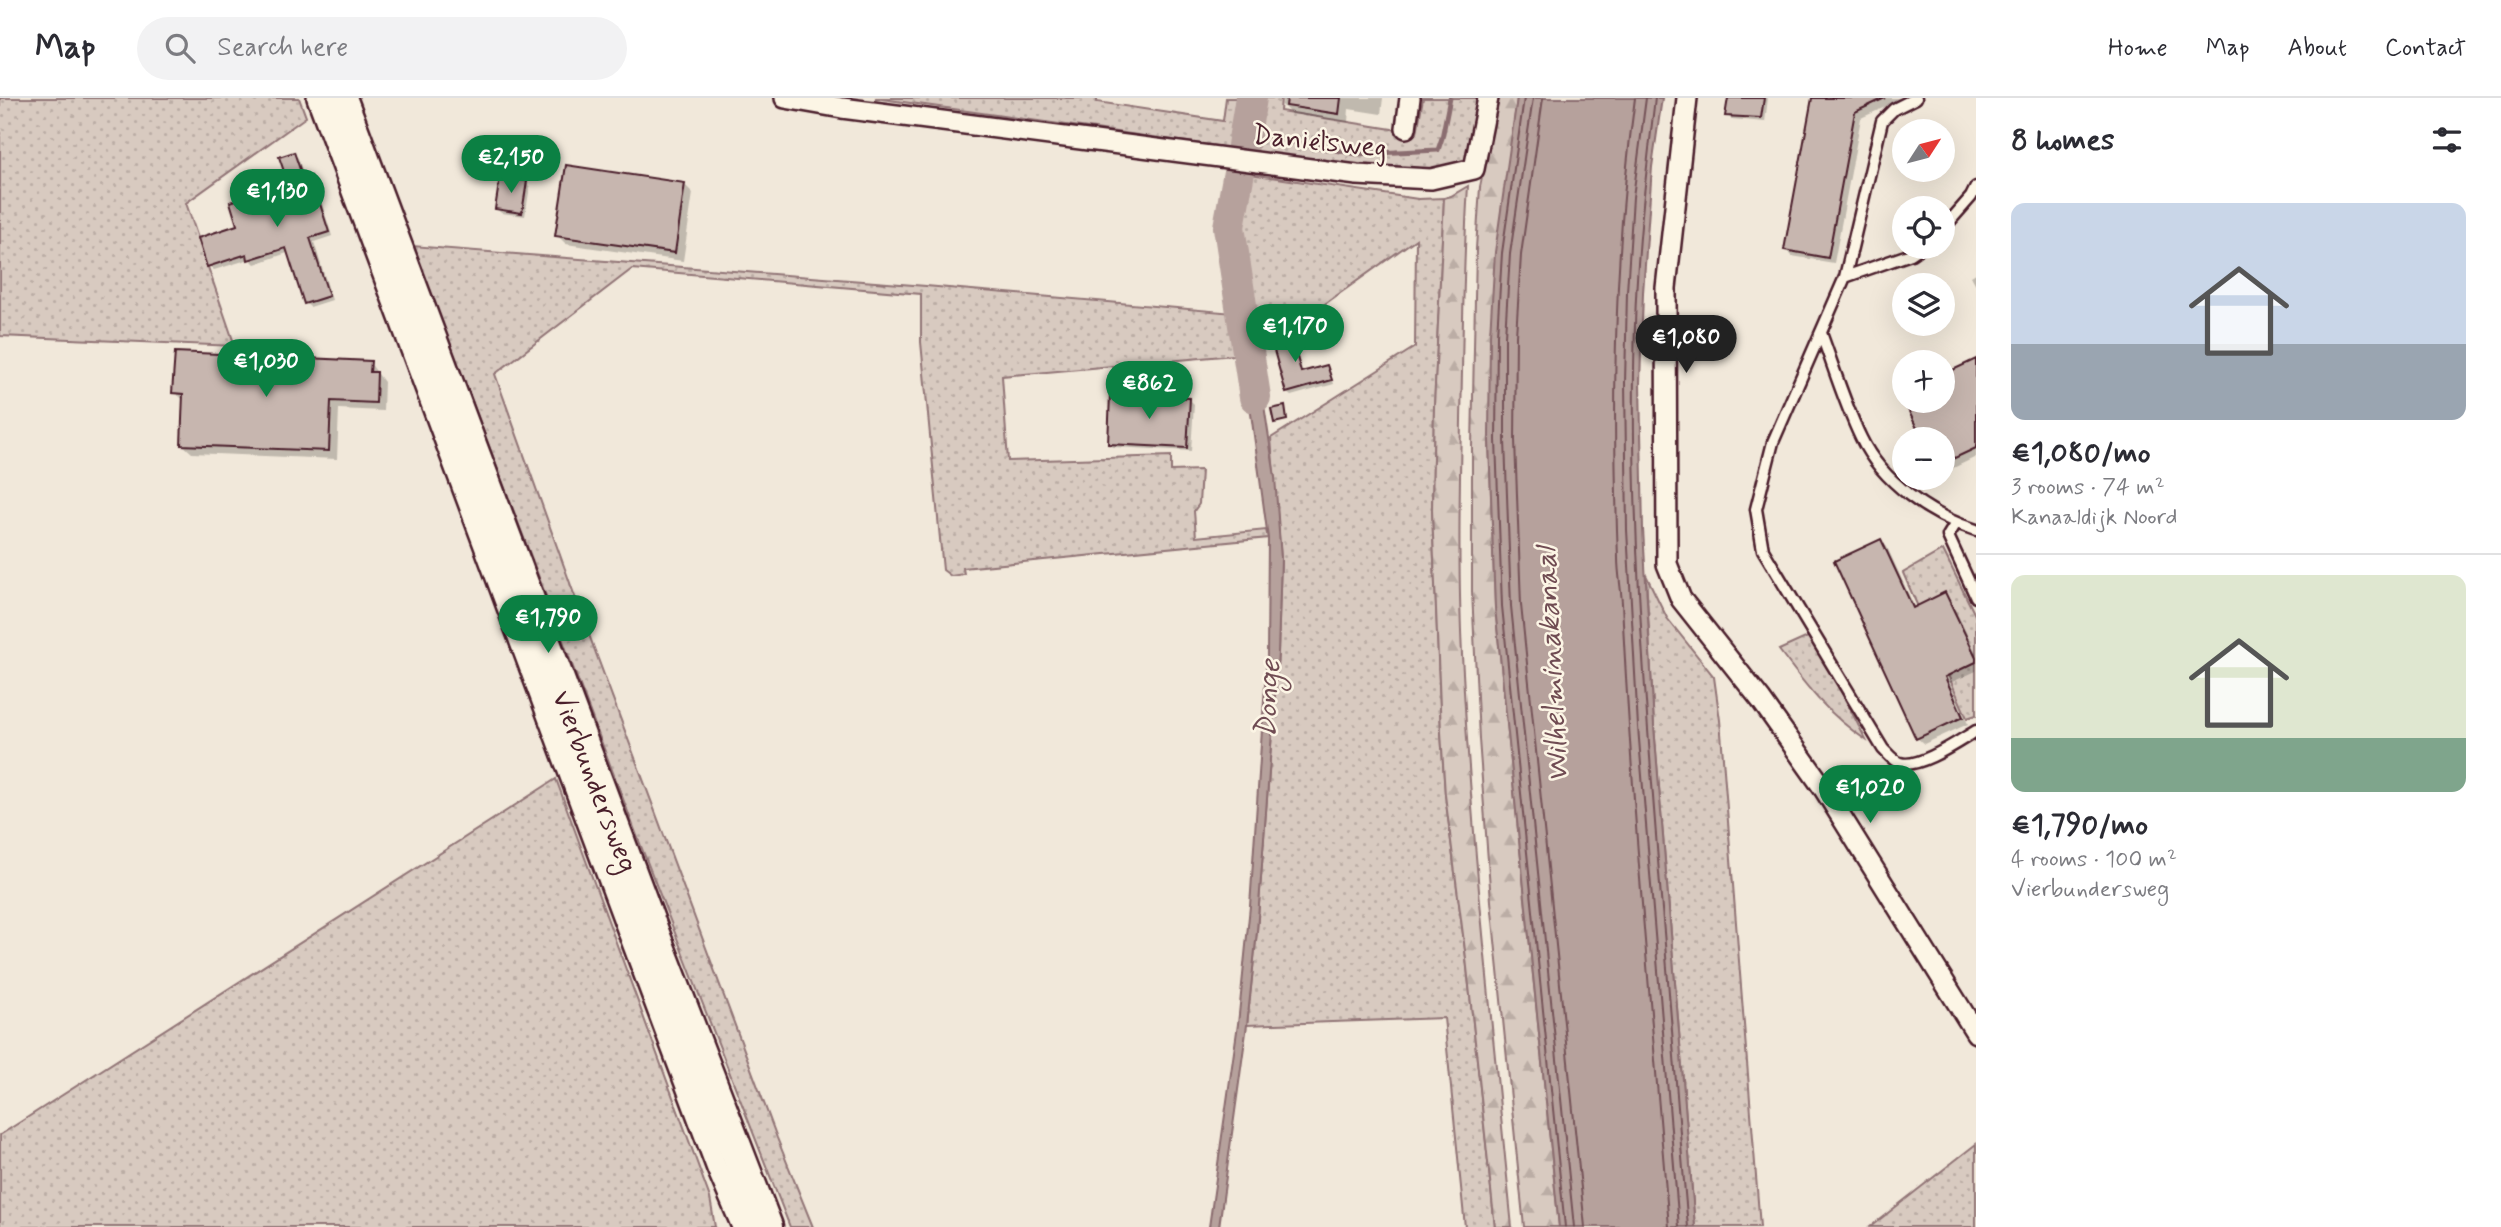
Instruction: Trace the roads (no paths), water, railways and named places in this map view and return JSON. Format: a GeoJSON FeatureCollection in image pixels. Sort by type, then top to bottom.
{"type":"FeatureCollection","features":[{"type":"Feature","properties":{"kind":"main road","name":"Vierbundersweg"},"geometry":{"type":"LineString","coordinates":[[337,111],[386,251],[729,1165],[766,1227]]}},
{"type":"Feature","properties":{"kind":"street","name":"Vierbundersweg"},"geometry":{"type":"LineString","coordinates":[[317,98],[337,111]]}},
{"type":"Feature","properties":{"kind":"street","name":"Daniëlsweg"},"geometry":{"type":"LineString","coordinates":[[785,98],[842,108],[1357,175],[1431,179],[1474,169],[1488,98]]}},
{"type":"Feature","properties":{"kind":"street"},"geometry":{"type":"LineString","coordinates":[[1406,128],[1410,98]]}},
{"type":"Feature","properties":{"kind":"street"},"geometry":{"type":"LineString","coordinates":[[1687,98],[1666,288],[1667,564],[1681,599],[1761,700],[1824,789],[1976,1032]]}},
{"type":"Feature","properties":{"kind":"street","name":"Vierbundersweg"},"geometry":{"type":"LineString","coordinates":[[729,1165],[742,1227]]}},
{"type":"Feature","properties":{"kind":"lane"},"geometry":{"type":"LineString","coordinates":[[1916,98],[1894,109],[1882,121],[1845,277],[1773,442],[1756,509],[1763,551],[1883,749],[1897,762],[1909,765],[1976,731]]}},
{"type":"Feature","properties":{"kind":"lane"},"geometry":{"type":"LineString","coordinates":[[1955,215],[1976,187]]}},
{"type":"Feature","properties":{"kind":"lane"},"geometry":{"type":"LineString","coordinates":[[1845,277],[1897,259]]}},
{"type":"Feature","properties":{"kind":"lane"},"geometry":{"type":"LineString","coordinates":[[1821,333],[1862,440],[1879,465],[1903,489],[1945,519],[1976,530]]}},
{"type":"Feature","properties":{"kind":"lane"},"geometry":{"type":"LineString","coordinates":[[1956,523],[1948,536],[1976,597]]}},
{"type":"Feature","properties":{"kind":"water","name":"Wilhelminakanaal"},"geometry":{"type":"Polygon","coordinates":[[[1517,98],[1662,98],[1652,167],[1643,293],[1640,383],[1643,529],[1654,726],[1695,1227],[1559,1227],[1495,607],[1489,440],[1490,335],[1495,252],[1517,98]]]}},
{"type":"Feature","properties":{"kind":"water"},"geometry":{"type":"Polygon","coordinates":[[[1256,353],[1275,477],[1281,559],[1278,653],[1257,931],[1247,1025],[1219,1227],[1209,1227],[1238,1024],[1250,906],[1267,656],[1268,538],[1243,355],[1256,353]]]}},
{"type":"Feature","properties":{"kind":"waterway","name":"Donge"},"geometry":{"type":"LineString","coordinates":[[1243,146],[1251,98]]}},
{"type":"Feature","properties":{"kind":"waterway"},"geometry":{"type":"LineString","coordinates":[[1271,138],[1357,154],[1438,150],[1450,98]]}},
{"type":"Feature","properties":{"kind":"waterway","name":"Donge"},"geometry":{"type":"LineString","coordinates":[[1239,172],[1229,227],[1255,397]]}}]}
